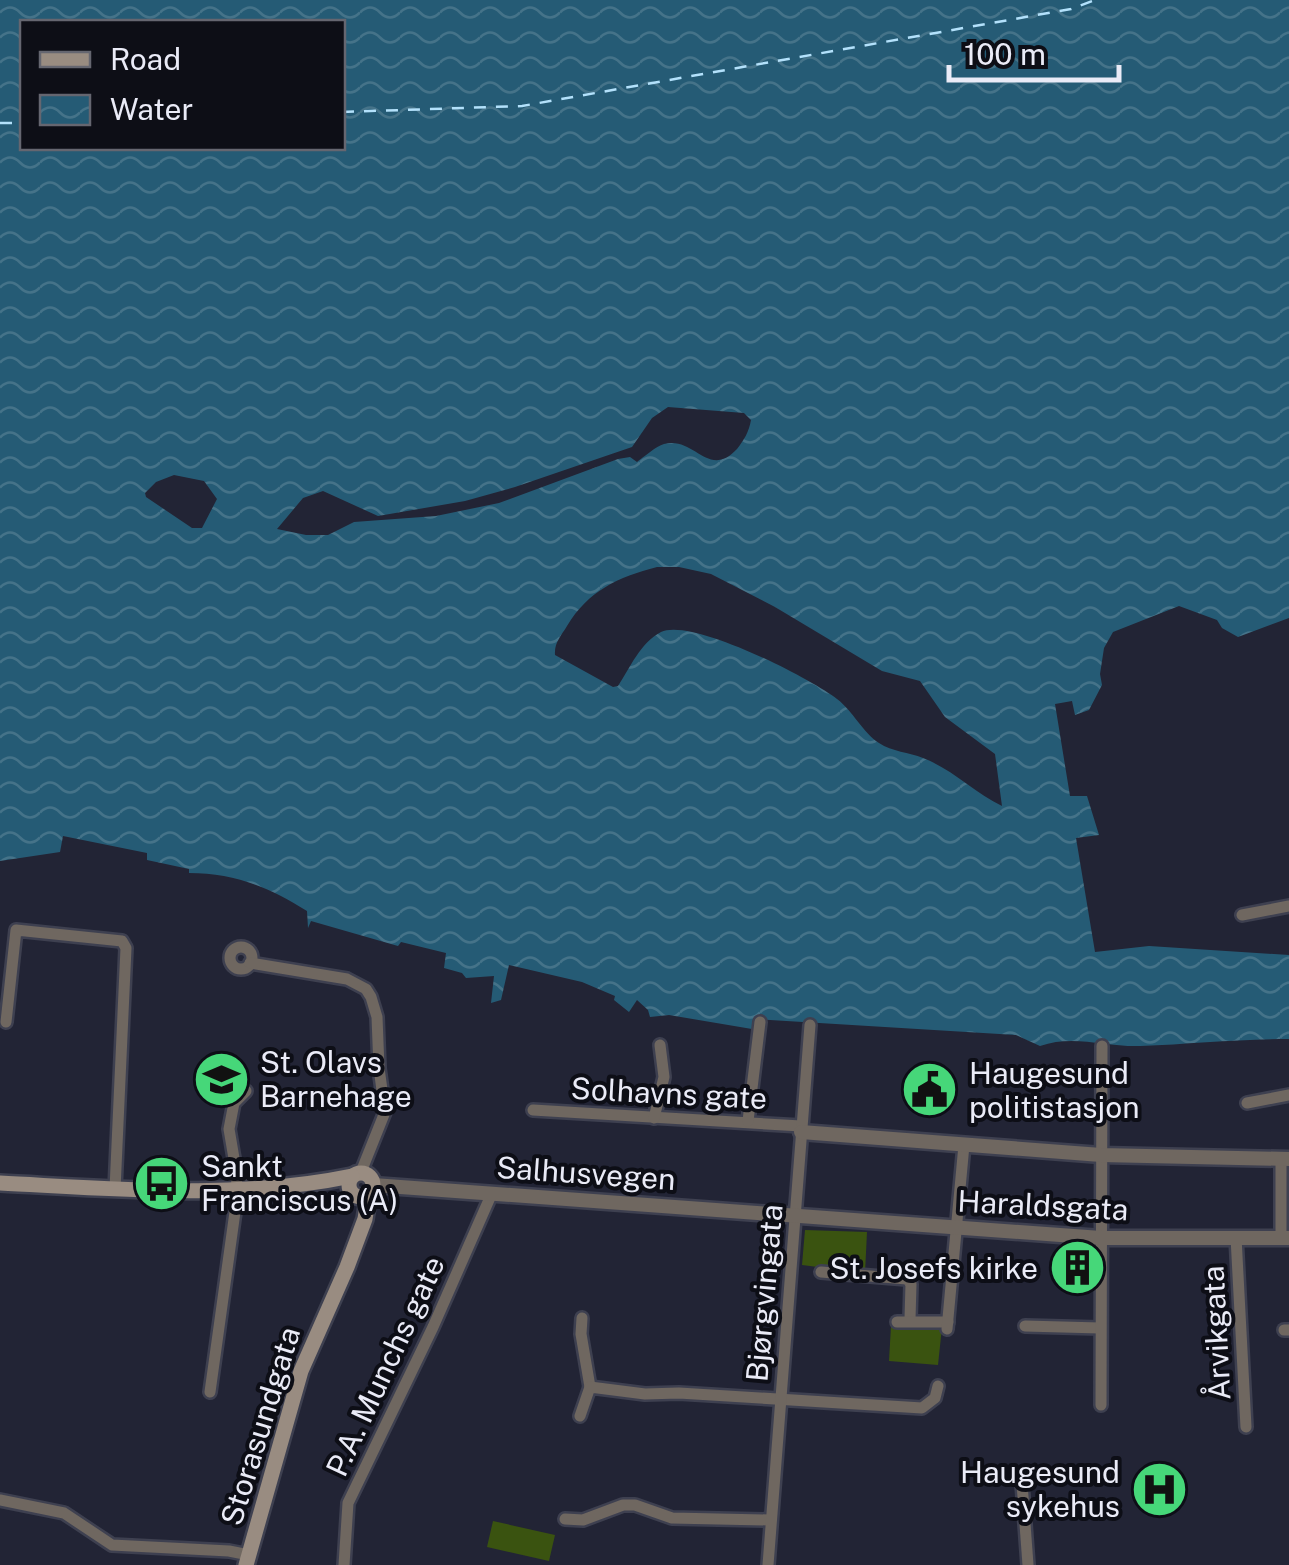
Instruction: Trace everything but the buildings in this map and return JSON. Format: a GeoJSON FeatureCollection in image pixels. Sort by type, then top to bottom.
{"type":"FeatureCollection","features":[{"type":"Feature","properties":{"kind":"main road","name":"Salhusvegen"},"geometry":{"type":"LineString","coordinates":[[0,1183],[237,1191],[308,1184],[359,1185]]}},
{"type":"Feature","properties":{"kind":"main road","name":"Storasundgata"},"geometry":{"type":"LineString","coordinates":[[248,1560],[306,1357],[365,1219],[359,1185]]}},
{"type":"Feature","properties":{"kind":"street"},"geometry":{"type":"LineString","coordinates":[[1242,915],[1288,902]]}},
{"type":"Feature","properties":{"kind":"street"},"geometry":{"type":"LineString","coordinates":[[6,1022],[16,930],[122,941],[126,948],[116,1189]]}},
{"type":"Feature","properties":{"kind":"street"},"geometry":{"type":"LineString","coordinates":[[250,963],[347,979],[372,997],[385,1112],[359,1185]]}},
{"type":"Feature","properties":{"kind":"street"},"geometry":{"type":"LineString","coordinates":[[748,1121],[760,1022]]}},
{"type":"Feature","properties":{"kind":"street","name":"Bjørgvingata"},"geometry":{"type":"LineString","coordinates":[[768,1565],[810,1024]]}},
{"type":"Feature","properties":{"kind":"street"},"geometry":{"type":"LineString","coordinates":[[654,1118],[664,1077],[660,1045]]}},
{"type":"Feature","properties":{"kind":"street"},"geometry":{"type":"LineString","coordinates":[[1101,1405],[1102,1046]]}},
{"type":"Feature","properties":{"kind":"street"},"geometry":{"type":"LineString","coordinates":[[210,1392],[237,1191],[229,1129],[234,1103],[246,1091]]}},
{"type":"Feature","properties":{"kind":"street"},"geometry":{"type":"LineString","coordinates":[[1248,1103],[1289,1095]]}},
{"type":"Feature","properties":{"kind":"street","name":"Solhavns gate"},"geometry":{"type":"LineString","coordinates":[[533,1110],[748,1121],[801,1129]]}},
{"type":"Feature","properties":{"kind":"street"},"geometry":{"type":"LineString","coordinates":[[801,1129],[1101,1155],[1285,1159],[1285,1238]]}},
{"type":"Feature","properties":{"kind":"street"},"geometry":{"type":"LineString","coordinates":[[896,1322],[910,1319],[948,1326],[964,1145]]}},
{"type":"Feature","properties":{"kind":"street","name":"Salhusvegen"},"geometry":{"type":"LineString","coordinates":[[359,1185],[796,1215]]}},
{"type":"Feature","properties":{"kind":"street","name":"P.A. Munchs gate"},"geometry":{"type":"LineString","coordinates":[[344,1565],[348,1503],[492,1193]]}},
{"type":"Feature","properties":{"kind":"street","name":"Haraldsgata"},"geometry":{"type":"LineString","coordinates":[[796,1215],[1100,1238],[1285,1238]]}},
{"type":"Feature","properties":{"kind":"street","name":"Årvikgata"},"geometry":{"type":"LineString","coordinates":[[1236,1238],[1246,1426]]}},
{"type":"Feature","properties":{"kind":"street"},"geometry":{"type":"LineString","coordinates":[[821,1272],[907,1279],[910,1319]]}},
{"type":"Feature","properties":{"kind":"street"},"geometry":{"type":"LineString","coordinates":[[580,1416],[590,1387],[580,1334],[582,1318]]}},
{"type":"Feature","properties":{"kind":"street"},"geometry":{"type":"LineString","coordinates":[[1024,1326],[1100,1328]]}},
{"type":"Feature","properties":{"kind":"street"},"geometry":{"type":"LineString","coordinates":[[590,1387],[645,1394],[922,1408],[934,1398],[938,1386]]}},
{"type":"Feature","properties":{"kind":"street"},"geometry":{"type":"LineString","coordinates":[[1022,1483],[1028,1565]]}},
{"type":"Feature","properties":{"kind":"street"},"geometry":{"type":"LineString","coordinates":[[0,1500],[64,1513],[112,1545],[229,1550],[248,1560]]}},
{"type":"Feature","properties":{"kind":"street"},"geometry":{"type":"LineString","coordinates":[[565,1519],[583,1520],[622,1505],[635,1505],[672,1518],[770,1520]]}},
{"type":"Feature","properties":{"kind":"green space"},"geometry":{"type":"Polygon","coordinates":[[[805,1230],[867,1232],[865,1273],[802,1265],[805,1230]]]}},
{"type":"Feature","properties":{"kind":"green space"},"geometry":{"type":"Polygon","coordinates":[[[891,1326],[942,1327],[938,1365],[889,1361],[891,1326]]]}},
{"type":"Feature","properties":{"kind":"green space"},"geometry":{"type":"Polygon","coordinates":[[[493,1521],[555,1535],[549,1561],[487,1547],[493,1521]]]}},
{"type":"Feature","properties":{"kind":"water"},"geometry":{"type":"Polygon","coordinates":[[[0,0],[1289,0],[1289,618],[1238,637],[1222,628],[1217,620],[1179,606],[1113,632],[1104,648],[1102,685],[1089,710],[1075,715],[1072,701],[1055,704],[1070,796],[1087,796],[1099,835],[1076,838],[1095,952],[1149,946],[1289,955],[1289,1039],[1140,1046],[1065,1041],[1040,1046],[1016,1035],[753,1019],[752,1029],[669,1015],[650,1017],[637,1000],[629,1012],[614,1000],[615,996],[582,982],[509,965],[501,1000],[491,1003],[494,976],[466,978],[444,968],[446,953],[401,942],[398,946],[311,921],[308,928],[307,911],[265,888],[236,879],[189,873],[189,869],[147,860],[147,853],[63,836],[60,852],[0,861],[0,0]],[[668,407],[652,418],[632,447],[515,487],[465,501],[378,516],[323,491],[303,498],[277,529],[328,535],[354,522],[436,516],[499,503],[618,459],[630,457],[637,462],[664,444],[675,443],[718,460],[737,449],[751,420],[744,413],[668,407]],[[174,475],[156,482],[145,493],[146,497],[192,528],[202,528],[217,499],[204,481],[174,475]],[[657,567],[617,581],[584,603],[558,640],[555,655],[613,687],[618,686],[647,643],[661,632],[697,633],[723,641],[823,689],[843,704],[879,743],[934,763],[1002,806],[995,754],[945,717],[920,681],[882,671],[711,574],[657,567]]]}},
{"type":"Feature","properties":{"kind":"ferry route"},"geometry":{"type":"LineString","coordinates":[[345,112],[522,106],[1071,9],[1095,0]]}},
{"type":"Feature","properties":{"kind":"ferry route"},"geometry":{"type":"LineString","coordinates":[[0,123],[20,123]]}},
{"type":"Feature","properties":{"kind":"place","name":"St. Olavs Barnehage"},"geometry":{"type":"Point","coordinates":[221,1079]}},
{"type":"Feature","properties":{"kind":"place","name":"Haugesund politistasjon"},"geometry":{"type":"Point","coordinates":[930,1090]}},
{"type":"Feature","properties":{"kind":"place","name":"Sankt Franciscus (A)"},"geometry":{"type":"Point","coordinates":[162,1183]}},
{"type":"Feature","properties":{"kind":"place","name":"St. Josefs kirke"},"geometry":{"type":"Point","coordinates":[1077,1268]}},
{"type":"Feature","properties":{"kind":"place","name":"Haugesund sykehus"},"geometry":{"type":"Point","coordinates":[1159,1489]}}]}
